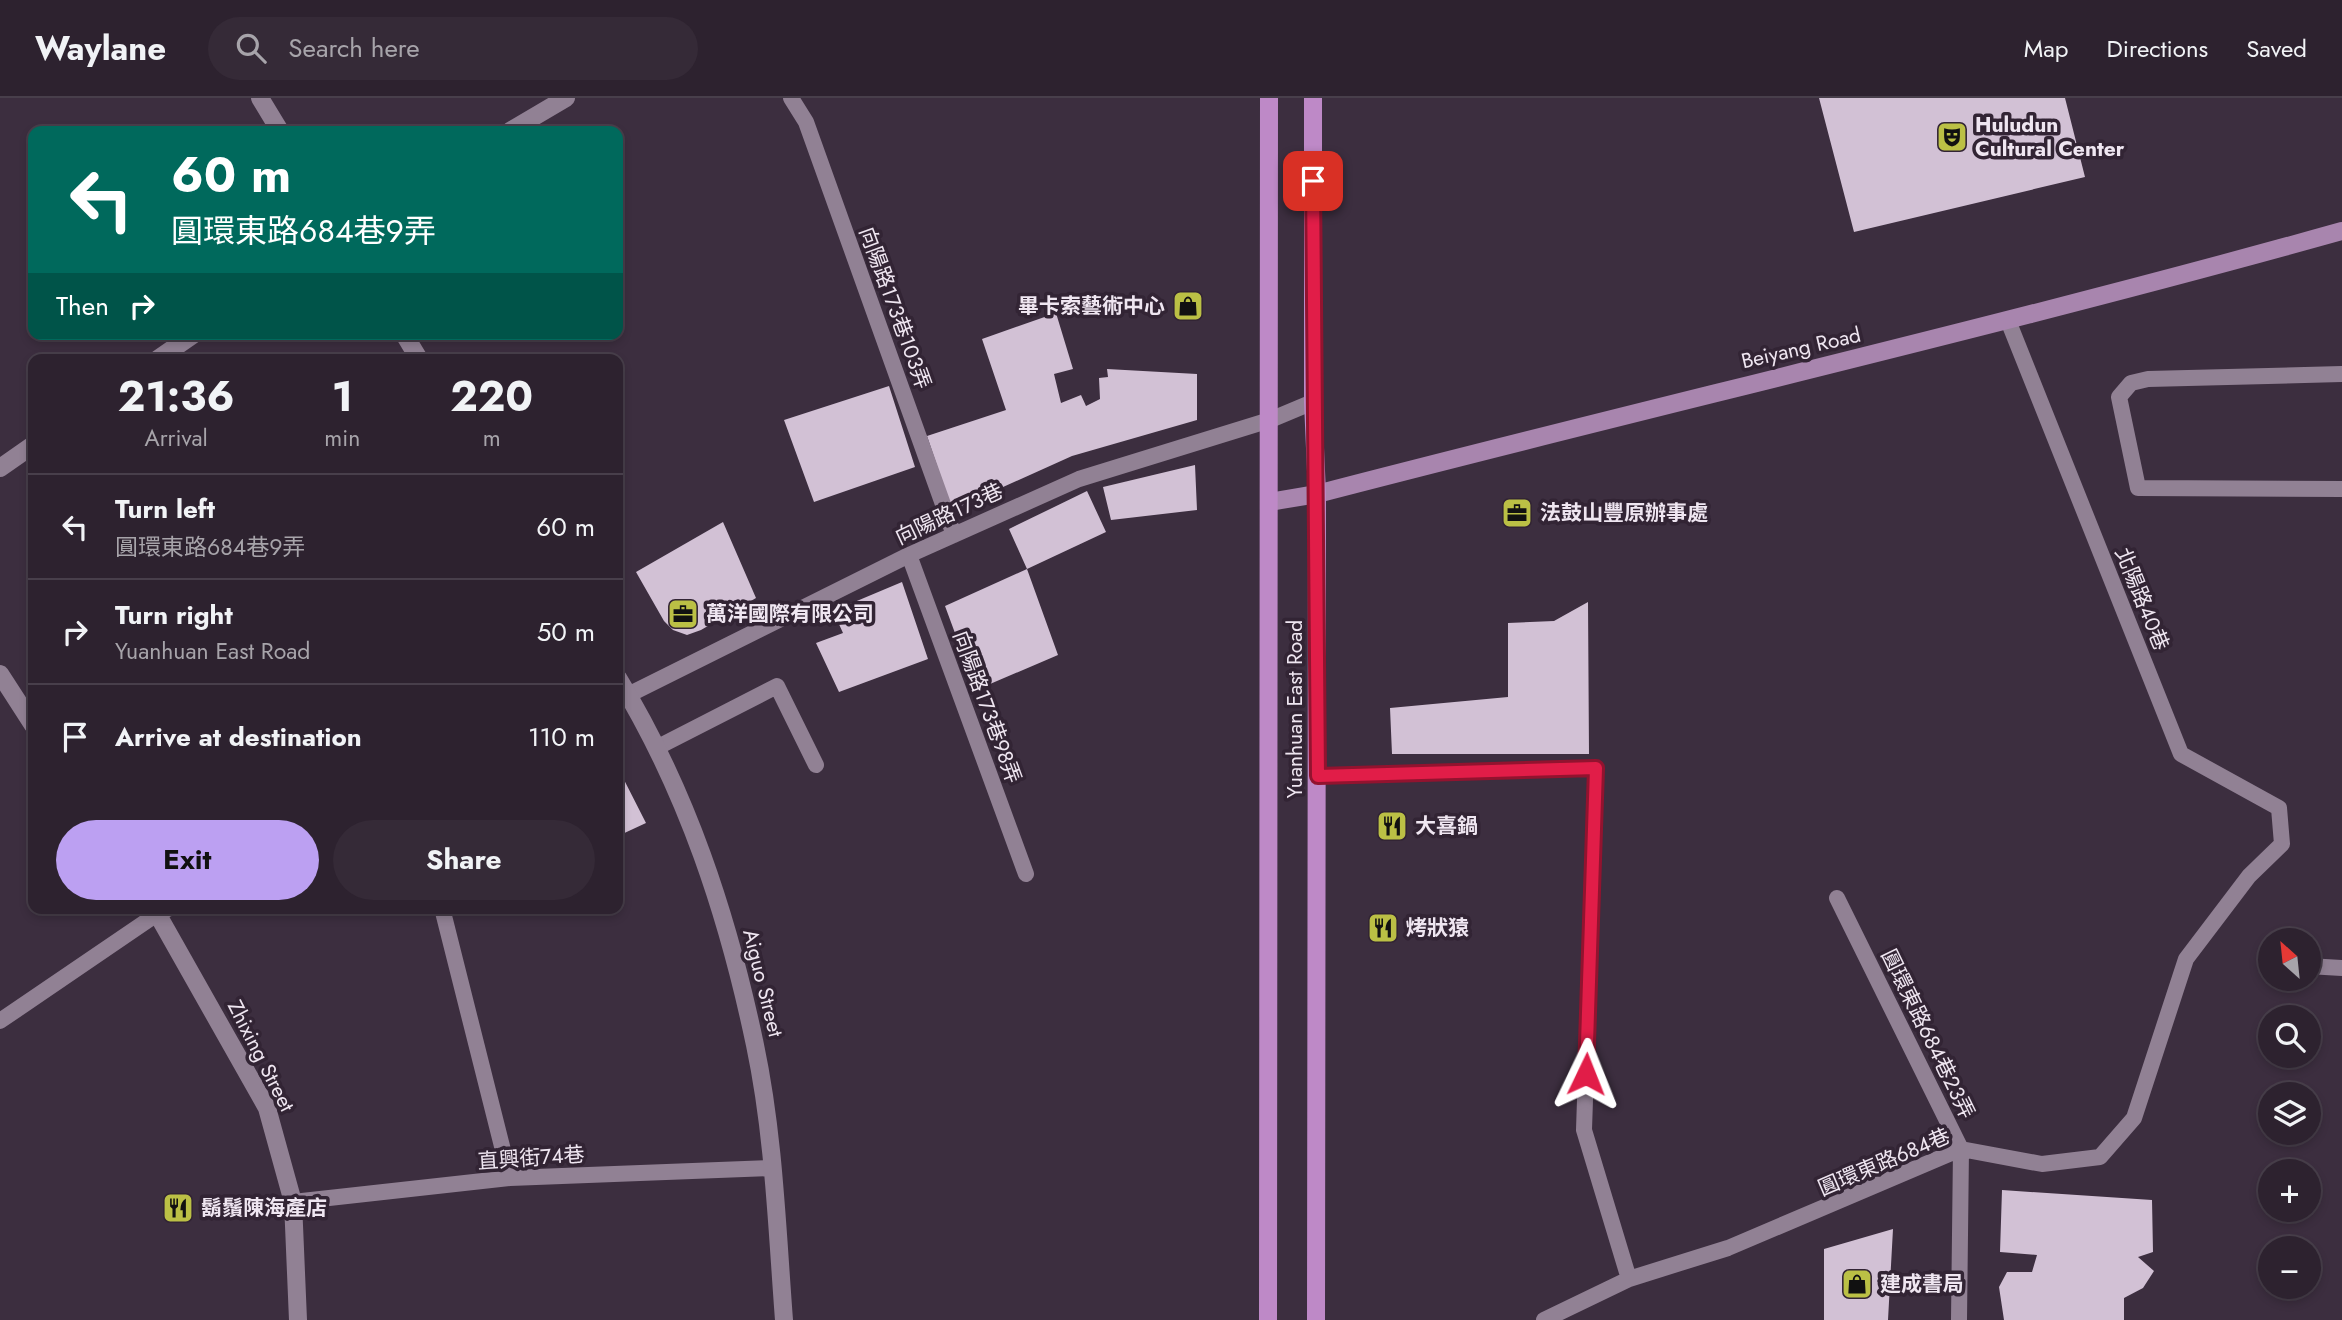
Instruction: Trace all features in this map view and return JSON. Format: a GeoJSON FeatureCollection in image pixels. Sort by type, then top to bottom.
{"type":"FeatureCollection","features":[{"type":"Feature","properties":{"kind":"main road","name":"Yuanhuan East Road"},"geometry":{"type":"LineString","coordinates":[[1268,1320],[1269,98]]}},
{"type":"Feature","properties":{"kind":"main road","name":"Yuanhuan East Road"},"geometry":{"type":"LineString","coordinates":[[1313,98],[1313,402],[1317,494],[1318,776],[1316,1320]]}},
{"type":"Feature","properties":{"kind":"street"},"geometry":{"type":"LineString","coordinates":[[260,98],[277,126]]}},
{"type":"Feature","properties":{"kind":"street"},"geometry":{"type":"LineString","coordinates":[[518,126],[566,98]]}},
{"type":"Feature","properties":{"kind":"street","name":"Beiyang Road"},"geometry":{"type":"LineString","coordinates":[[1269,502],[1317,494],[1686,398],[2009,323],[2342,231]]}},
{"type":"Feature","properties":{"kind":"street"},"geometry":{"type":"LineString","coordinates":[[166,354],[186,340]]}},
{"type":"Feature","properties":{"kind":"street"},"geometry":{"type":"LineString","coordinates":[[0,468],[28,448]]}},
{"type":"Feature","properties":{"kind":"street"},"geometry":{"type":"LineString","coordinates":[[0,674],[28,716]]}},
{"type":"Feature","properties":{"kind":"street","name":"Aiguo Street"},"geometry":{"type":"LineString","coordinates":[[623,698],[658,747],[692,826],[723,913],[756,1047],[772,1168],[784,1320]]}},
{"type":"Feature","properties":{"kind":"street","name":"Zhixing Street"},"geometry":{"type":"LineString","coordinates":[[162,914],[267,1108],[293,1202],[299,1320]]}},
{"type":"Feature","properties":{"kind":"lane","name":"向陽路173巷103弄"},"geometry":{"type":"LineString","coordinates":[[791,98],[806,122],[954,535]]}},
{"type":"Feature","properties":{"kind":"lane","name":"北陽路40巷"},"geometry":{"type":"LineString","coordinates":[[2009,323],[2181,754],[2279,808],[2282,844]]}},
{"type":"Feature","properties":{"kind":"lane"},"geometry":{"type":"LineString","coordinates":[[2342,374],[2148,379],[2132,383],[2119,397],[2138,488],[2342,489]]}},
{"type":"Feature","properties":{"kind":"lane","name":"向陽路173巷"},"geometry":{"type":"LineString","coordinates":[[623,698],[909,555],[1079,479],[1270,420],[1313,402]]}},
{"type":"Feature","properties":{"kind":"lane","name":"向陽路173巷98弄"},"geometry":{"type":"LineString","coordinates":[[909,555],[1026,874]]}},
{"type":"Feature","properties":{"kind":"lane"},"geometry":{"type":"LineString","coordinates":[[658,747],[776,686],[816,765]]}},
{"type":"Feature","properties":{"kind":"lane"},"geometry":{"type":"LineString","coordinates":[[1318,776],[1596,768],[1584,1130],[1629,1279]]}},
{"type":"Feature","properties":{"kind":"lane","name":"圓環東路684巷"},"geometry":{"type":"LineString","coordinates":[[1544,1320],[1629,1279],[1728,1248],[1961,1149],[2042,1164],[2100,1157],[2134,1118],[2186,959],[2249,876],[2282,844]]}},
{"type":"Feature","properties":{"kind":"lane","name":"圓環東路684巷23弄"},"geometry":{"type":"LineString","coordinates":[[1837,898],[1961,1149],[1959,1320]]}},
{"type":"Feature","properties":{"kind":"lane"},"geometry":{"type":"LineString","coordinates":[[0,1021],[154,914]]}},
{"type":"Feature","properties":{"kind":"lane"},"geometry":{"type":"LineString","coordinates":[[444,914],[510,1178]]}},
{"type":"Feature","properties":{"kind":"lane"},"geometry":{"type":"LineString","coordinates":[[2321,967],[2342,968]]}},
{"type":"Feature","properties":{"kind":"lane","name":"直興街74巷"},"geometry":{"type":"LineString","coordinates":[[293,1202],[510,1178],[772,1168]]}},
{"type":"Feature","properties":{"kind":"building","name":"Huludun Cultural Center"},"geometry":{"type":"Polygon","coordinates":[[[1819,98],[2065,98],[2085,177],[1854,232],[1819,98]]]}},
{"type":"Feature","properties":{"kind":"building"},"geometry":{"type":"Polygon","coordinates":[[[1056,313],[1073,369],[1054,374],[1061,403],[1081,395],[1086,406],[1100,399],[1099,378],[1108,377],[1107,369],[1197,374],[1197,420],[1072,456],[952,510],[927,436],[1006,410],[982,339],[1056,313]]]}},
{"type":"Feature","properties":{"kind":"building"},"geometry":{"type":"Polygon","coordinates":[[[889,386],[915,467],[814,502],[784,420],[889,386]]]}},
{"type":"Feature","properties":{"kind":"building"},"geometry":{"type":"Polygon","coordinates":[[[1195,465],[1197,510],[1111,520],[1103,487],[1195,465]]]}},
{"type":"Feature","properties":{"kind":"building"},"geometry":{"type":"Polygon","coordinates":[[[1087,491],[1106,532],[1027,569],[1009,529],[1087,491]]]}},
{"type":"Feature","properties":{"kind":"building"},"geometry":{"type":"Polygon","coordinates":[[[723,522],[756,598],[701,630],[687,635],[673,630],[664,621],[636,572],[723,522]]]}},
{"type":"Feature","properties":{"kind":"building"},"geometry":{"type":"Polygon","coordinates":[[[1027,569],[1058,655],[976,690],[945,606],[1027,569]]]}},
{"type":"Feature","properties":{"kind":"building"},"geometry":{"type":"Polygon","coordinates":[[[902,582],[928,659],[839,692],[816,643],[843,633],[833,611],[902,582]]]}},
{"type":"Feature","properties":{"kind":"building"},"geometry":{"type":"Polygon","coordinates":[[[1588,602],[1589,754],[1392,754],[1390,708],[1508,697],[1508,623],[1554,621],[1588,602]]]}},
{"type":"Feature","properties":{"kind":"building"},"geometry":{"type":"Polygon","coordinates":[[[623,778],[646,823],[623,834],[623,778]]]}},
{"type":"Feature","properties":{"kind":"building"},"geometry":{"type":"Polygon","coordinates":[[[2002,1190],[2152,1200],[2153,1252],[2138,1257],[2154,1271],[2143,1288],[2124,1298],[2124,1320],[2004,1320],[1999,1287],[2007,1272],[2032,1272],[2037,1255],[2000,1252],[2002,1190]]]}},
{"type":"Feature","properties":{"kind":"building","name":"建成書局"},"geometry":{"type":"Polygon","coordinates":[[[1893,1229],[1888,1320],[1824,1320],[1824,1249],[1893,1229]]]}},
{"type":"Feature","properties":{"kind":"place","name":"Huludun Cultural Center"},"geometry":{"type":"Point","coordinates":[1952,137]}},
{"type":"Feature","properties":{"kind":"place","name":"畢卡索藝術中心"},"geometry":{"type":"Point","coordinates":[1188,306]}},
{"type":"Feature","properties":{"kind":"place","name":"法鼓山豐原辦事處"},"geometry":{"type":"Point","coordinates":[1517,513]}},
{"type":"Feature","properties":{"kind":"place","name":"萬洋國際有限公司"},"geometry":{"type":"Point","coordinates":[683,614]}},
{"type":"Feature","properties":{"kind":"place","name":"大喜鍋"},"geometry":{"type":"Point","coordinates":[1392,826]}},
{"type":"Feature","properties":{"kind":"place","name":"烤狀猿"},"geometry":{"type":"Point","coordinates":[1383,928]}},
{"type":"Feature","properties":{"kind":"place","name":"鬍鬚陳海產店"},"geometry":{"type":"Point","coordinates":[178,1208]}},
{"type":"Feature","properties":{"kind":"place","name":"建成書局"},"geometry":{"type":"Point","coordinates":[1857,1284]}},
{"type":"Feature","properties":{"kind":"route"},"geometry":{"type":"LineString","coordinates":[[1313,181],[1318,776],[1596,768],[1586,1074]]}}]}
